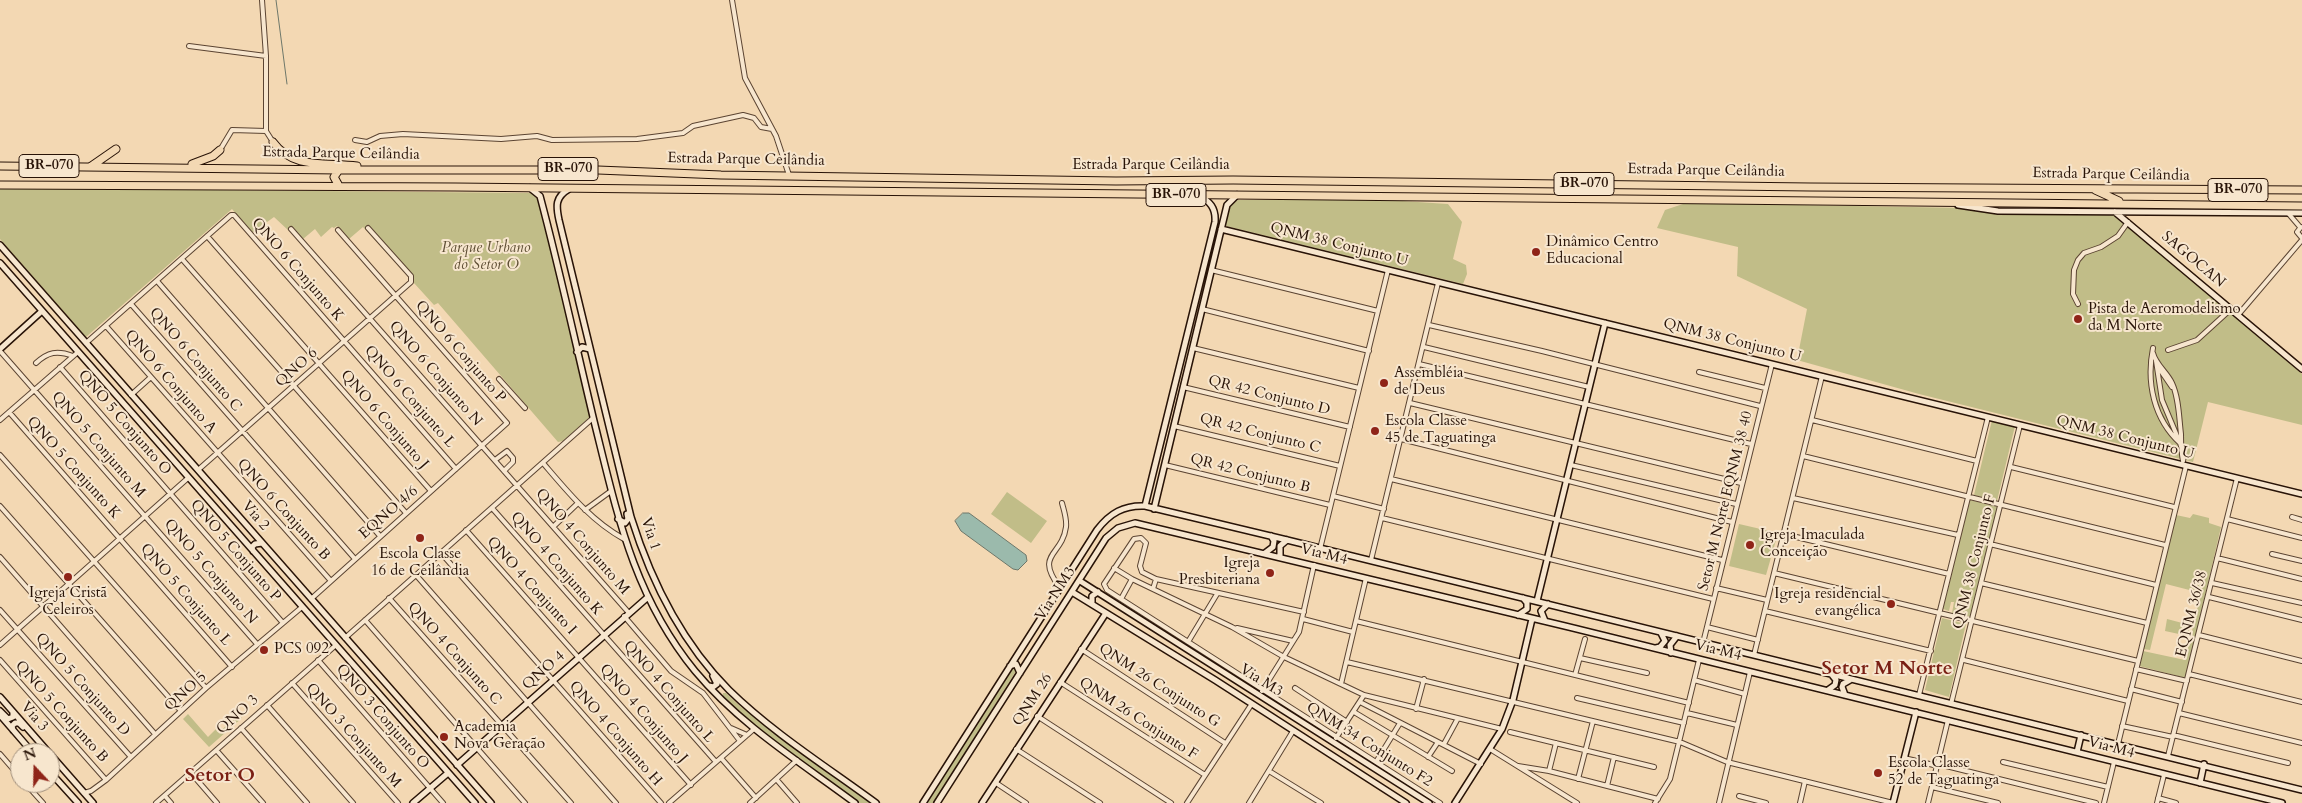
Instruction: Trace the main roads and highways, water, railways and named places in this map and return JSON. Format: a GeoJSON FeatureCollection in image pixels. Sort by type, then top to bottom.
{"type":"FeatureCollection","features":[{"type":"Feature","properties":{"kind":"highway"},"geometry":{"type":"LineString","coordinates":[[273,142],[279,151],[296,161],[360,166],[369,170]]}},
{"type":"Feature","properties":{"kind":"highway"},"geometry":{"type":"LineString","coordinates":[[89,167],[116,149]]}},
{"type":"Feature","properties":{"kind":"highway"},"geometry":{"type":"LineString","coordinates":[[167,167],[196,163],[220,150]]}},
{"type":"Feature","properties":{"kind":"highway","name":"Estrada Parque Ceilândia"},"geometry":{"type":"LineString","coordinates":[[0,166],[339,170],[598,170],[1077,180],[2302,190]]}},
{"type":"Feature","properties":{"kind":"highway"},"geometry":{"type":"LineString","coordinates":[[339,170],[334,177],[339,186]]}},
{"type":"Feature","properties":{"kind":"highway"},"geometry":{"type":"LineString","coordinates":[[784,190],[792,185],[789,175]]}},
{"type":"Feature","properties":{"kind":"highway"},"geometry":{"type":"LineString","coordinates":[[1076,193],[1072,183],[1077,180]]}},
{"type":"Feature","properties":{"kind":"highway"},"geometry":{"type":"LineString","coordinates":[[1430,197],[1439,189],[1438,185],[1432,182]]}},
{"type":"Feature","properties":{"kind":"highway","name":"Estrada Parque Ceilândia"},"geometry":{"type":"LineString","coordinates":[[0,185],[784,190],[2302,206]]}},
{"type":"Feature","properties":{"kind":"highway"},"geometry":{"type":"LineString","coordinates":[[1735,199],[1731,195],[1730,190],[1737,185]]}},
{"type":"Feature","properties":{"kind":"highway"},"geometry":{"type":"LineString","coordinates":[[2090,188],[2108,197],[2131,204]]}},
{"type":"Feature","properties":{"kind":"highway"},"geometry":{"type":"LineString","coordinates":[[2090,204],[2127,189]]}},
{"type":"Feature","properties":{"kind":"main road","name":"Via 1"},"geometry":{"type":"LineString","coordinates":[[530,188],[540,196],[618,519],[624,539],[648,597],[673,640],[720,698],[754,729],[855,803]]}},
{"type":"Feature","properties":{"kind":"main road","name":"Via 1"},"geometry":{"type":"LineString","coordinates":[[569,189],[559,196],[557,208],[623,485],[642,554],[659,592],[676,623],[699,656],[728,689],[752,710],[876,803]]}},
{"type":"Feature","properties":{"kind":"main road"},"geometry":{"type":"LineString","coordinates":[[1144,506],[1215,222],[1214,209],[1206,199],[1198,195]]}},
{"type":"Feature","properties":{"kind":"main road"},"geometry":{"type":"LineString","coordinates":[[1154,508],[1228,202],[1237,195]]}},
{"type":"Feature","properties":{"kind":"main road"},"geometry":{"type":"LineString","coordinates":[[1945,203],[1998,211],[2302,213]]}},
{"type":"Feature","properties":{"kind":"main road","name":"SAGOCAN"},"geometry":{"type":"LineString","coordinates":[[2114,211],[2302,369]]}},
{"type":"Feature","properties":{"kind":"main road"},"geometry":{"type":"LineString","coordinates":[[2134,212],[2132,220],[2137,229]]}},
{"type":"Feature","properties":{"kind":"main road"},"geometry":{"type":"LineString","coordinates":[[1215,222],[1220,220],[1223,223]]}},
{"type":"Feature","properties":{"kind":"main road","name":"QNM 38 Conjunto U"},"geometry":{"type":"LineString","coordinates":[[1221,229],[2302,494]]}},
{"type":"Feature","properties":{"kind":"main road","name":"Via 2"},"geometry":{"type":"LineString","coordinates":[[0,245],[491,803]]}},
{"type":"Feature","properties":{"kind":"main road","name":"Via 2"},"geometry":{"type":"LineString","coordinates":[[0,263],[475,803]]}},
{"type":"Feature","properties":{"kind":"main road"},"geometry":{"type":"LineString","coordinates":[[29,295],[31,289],[37,288]]}},
{"type":"Feature","properties":{"kind":"main road"},"geometry":{"type":"LineString","coordinates":[[0,350],[42,311]]}},
{"type":"Feature","properties":{"kind":"main road"},"geometry":{"type":"LineString","coordinates":[[1537,601],[1605,323]]}},
{"type":"Feature","properties":{"kind":"main road"},"geometry":{"type":"LineString","coordinates":[[577,352],[582,347],[590,349]]}},
{"type":"Feature","properties":{"kind":"main road"},"geometry":{"type":"LineString","coordinates":[[126,408],[135,405],[136,401]]}},
{"type":"Feature","properties":{"kind":"main road"},"geometry":{"type":"LineString","coordinates":[[134,416],[137,411],[143,409]]}},
{"type":"Feature","properties":{"kind":"main road"},"geometry":{"type":"LineString","coordinates":[[1151,480],[1160,483]]}},
{"type":"Feature","properties":{"kind":"main road"},"geometry":{"type":"LineString","coordinates":[[618,519],[623,524],[628,520],[621,492],[623,485]]}},
{"type":"Feature","properties":{"kind":"main road","name":"Via NM3"},"geometry":{"type":"LineString","coordinates":[[923,803],[1102,522],[1116,511],[1126,507],[1144,506],[1154,508]]}},
{"type":"Feature","properties":{"kind":"main road","name":"Via M4"},"geometry":{"type":"LineString","coordinates":[[1154,508],[1522,597],[1832,675],[2204,764],[2302,790]]}},
{"type":"Feature","properties":{"kind":"main road","name":"Via NM3"},"geometry":{"type":"LineString","coordinates":[[937,803],[1089,565],[1115,530],[1140,523],[1265,553]]}},
{"type":"Feature","properties":{"kind":"main road"},"geometry":{"type":"LineString","coordinates":[[243,540],[250,539],[254,533]]}},
{"type":"Feature","properties":{"kind":"main road"},"geometry":{"type":"LineString","coordinates":[[1265,553],[1273,547],[1274,541],[1271,536]]}},
{"type":"Feature","properties":{"kind":"main road"},"geometry":{"type":"LineString","coordinates":[[1280,557],[1280,546],[1287,540]]}},
{"type":"Feature","properties":{"kind":"main road"},"geometry":{"type":"LineString","coordinates":[[253,551],[252,547],[255,544],[262,543]]}},
{"type":"Feature","properties":{"kind":"main road"},"geometry":{"type":"LineString","coordinates":[[1089,543],[1092,550],[1098,552]]}},
{"type":"Feature","properties":{"kind":"main road","name":"Via M4"},"geometry":{"type":"LineString","coordinates":[[1265,553],[2282,803]]}},
{"type":"Feature","properties":{"kind":"main road"},"geometry":{"type":"LineString","coordinates":[[1078,560],[1085,559],[1089,565]]}},
{"type":"Feature","properties":{"kind":"main road","name":"Via M3"},"geometry":{"type":"LineString","coordinates":[[1080,580],[1221,671],[1261,693],[1429,803]]}},
{"type":"Feature","properties":{"kind":"main road"},"geometry":{"type":"LineString","coordinates":[[1072,592],[1106,612]]}},
{"type":"Feature","properties":{"kind":"main road"},"geometry":{"type":"LineString","coordinates":[[1092,604],[1092,596],[1098,592]]}},
{"type":"Feature","properties":{"kind":"main road","name":"QNO 4"},"geometry":{"type":"LineString","coordinates":[[458,765],[502,724],[648,597]]}},
{"type":"Feature","properties":{"kind":"main road"},"geometry":{"type":"LineString","coordinates":[[1518,615],[1527,609],[1527,603],[1522,597]]}},
{"type":"Feature","properties":{"kind":"main road"},"geometry":{"type":"LineString","coordinates":[[1545,622],[1541,611],[1549,604]]}},
{"type":"Feature","properties":{"kind":"main road","name":"Via M3"},"geometry":{"type":"LineString","coordinates":[[1106,612],[1216,680],[1251,705],[1302,737]]}},
{"type":"Feature","properties":{"kind":"main road","name":"QNM 26"},"geometry":{"type":"LineString","coordinates":[[982,803],[1106,612]]}},
{"type":"Feature","properties":{"kind":"main road"},"geometry":{"type":"LineString","coordinates":[[1455,803],[1502,729],[1513,700],[1532,619]]}},
{"type":"Feature","properties":{"kind":"main road"},"geometry":{"type":"LineString","coordinates":[[1655,648],[1660,648],[1665,641],[1660,632]]}},
{"type":"Feature","properties":{"kind":"main road"},"geometry":{"type":"LineString","coordinates":[[1671,652],[1670,645],[1678,636]]}},
{"type":"Feature","properties":{"kind":"main road"},"geometry":{"type":"LineString","coordinates":[[1019,652],[1020,657],[1029,660]]}},
{"type":"Feature","properties":{"kind":"main road"},"geometry":{"type":"LineString","coordinates":[[699,656],[701,663],[717,681],[715,687],[708,685]]}},
{"type":"Feature","properties":{"kind":"main road"},"geometry":{"type":"LineString","coordinates":[[1010,666],[1016,664],[1020,673]]}},
{"type":"Feature","properties":{"kind":"main road"},"geometry":{"type":"LineString","coordinates":[[1216,680],[1215,673],[1221,671]]}},
{"type":"Feature","properties":{"kind":"main road"},"geometry":{"type":"LineString","coordinates":[[1825,690],[1835,685],[1836,680],[1832,675]]}},
{"type":"Feature","properties":{"kind":"main road"},"geometry":{"type":"LineString","coordinates":[[1845,695],[1842,687],[1843,684],[1845,681],[1853,679]]}},
{"type":"Feature","properties":{"kind":"main road"},"geometry":{"type":"LineString","coordinates":[[383,698],[391,698],[393,690]]}},
{"type":"Feature","properties":{"kind":"main road"},"geometry":{"type":"LineString","coordinates":[[720,698],[720,692],[727,691],[742,706],[752,710]]}},
{"type":"Feature","properties":{"kind":"main road","name":"Via 3"},"geometry":{"type":"LineString","coordinates":[[0,697],[40,743]]}},
{"type":"Feature","properties":{"kind":"main road"},"geometry":{"type":"LineString","coordinates":[[392,708],[396,703],[402,701]]}},
{"type":"Feature","properties":{"kind":"main road"},"geometry":{"type":"LineString","coordinates":[[0,711],[10,719],[14,716],[13,712]]}},
{"type":"Feature","properties":{"kind":"main road"},"geometry":{"type":"LineString","coordinates":[[1893,803],[1916,712]]}},
{"type":"Feature","properties":{"kind":"main road","name":"Via 3"},"geometry":{"type":"LineString","coordinates":[[0,716],[24,743]]}},
{"type":"Feature","properties":{"kind":"main road"},"geometry":{"type":"LineString","coordinates":[[13,730],[14,724],[20,723],[37,743]]}},
{"type":"Feature","properties":{"kind":"main road"},"geometry":{"type":"LineString","coordinates":[[2077,752],[2081,735]]}},
{"type":"Feature","properties":{"kind":"main road"},"geometry":{"type":"LineString","coordinates":[[1302,737],[1337,755],[1342,752],[1341,746]]}},
{"type":"Feature","properties":{"kind":"main road"},"geometry":{"type":"LineString","coordinates":[[1302,737],[1406,803]]}},
{"type":"Feature","properties":{"kind":"main road"},"geometry":{"type":"LineString","coordinates":[[2200,783],[2204,764]]}},
{"type":"Feature","properties":{"kind":"main road","name":"Via 3"},"geometry":{"type":"LineString","coordinates":[[60,765],[93,803]]}},
{"type":"Feature","properties":{"kind":"main road"},"geometry":{"type":"LineString","coordinates":[[413,803],[448,773]]}},
{"type":"Feature","properties":{"kind":"main road"},"geometry":{"type":"LineString","coordinates":[[60,783],[78,803]]}},
{"type":"Feature","properties":{"kind":"main road"},"geometry":{"type":"LineString","coordinates":[[1398,798],[1398,793],[1402,788],[1424,803]]}},
{"type":"Feature","properties":{"kind":"waterway"},"geometry":{"type":"LineString","coordinates":[[276,0],[287,84]]}},
{"type":"Feature","properties":{"kind":"place","name":"Dinâmico Centro Educacional"},"geometry":{"type":"Point","coordinates":[1536,252]}},
{"type":"Feature","properties":{"kind":"place","name":"Pista de Aeromodelismo da M Norte"},"geometry":{"type":"Point","coordinates":[2078,319]}},
{"type":"Feature","properties":{"kind":"place","name":"Assembléia de Deus"},"geometry":{"type":"Point","coordinates":[1384,383]}},
{"type":"Feature","properties":{"kind":"place","name":"Escola Classe 45 de Taguatinga"},"geometry":{"type":"Point","coordinates":[1375,431]}},
{"type":"Feature","properties":{"kind":"place","name":"Escola Classe 16 de Ceilândia"},"geometry":{"type":"Point","coordinates":[420,538]}},
{"type":"Feature","properties":{"kind":"place","name":"Igreja Imaculada Conceição"},"geometry":{"type":"Point","coordinates":[1750,545]}},
{"type":"Feature","properties":{"kind":"place","name":"Igreja Presbiteriana"},"geometry":{"type":"Point","coordinates":[1270,573]}},
{"type":"Feature","properties":{"kind":"place","name":"Igreja Cristã Celeiros"},"geometry":{"type":"Point","coordinates":[68,577]}},
{"type":"Feature","properties":{"kind":"place","name":"Igreja residencial evangélica"},"geometry":{"type":"Point","coordinates":[1891,604]}},
{"type":"Feature","properties":{"kind":"place","name":"PCS 092"},"geometry":{"type":"Point","coordinates":[264,650]}},
{"type":"Feature","properties":{"kind":"place","name":"Academia Nova Geração"},"geometry":{"type":"Point","coordinates":[444,737]}},
{"type":"Feature","properties":{"kind":"place","name":"Escola Classe 52 de Taguatinga"},"geometry":{"type":"Point","coordinates":[1878,773]}},
{"type":"Feature","properties":{"kind":"district","name":"Setor M Norte"},"geometry":{"type":"Point","coordinates":[1887,669]}},
{"type":"Feature","properties":{"kind":"district","name":"Setor O"},"geometry":{"type":"Point","coordinates":[220,776]}},
{"type":"Feature","properties":{"kind":"park label","name":"Parque Urbano do Setor O"},"geometry":{"type":"Point","coordinates":[486,258]}}]}
